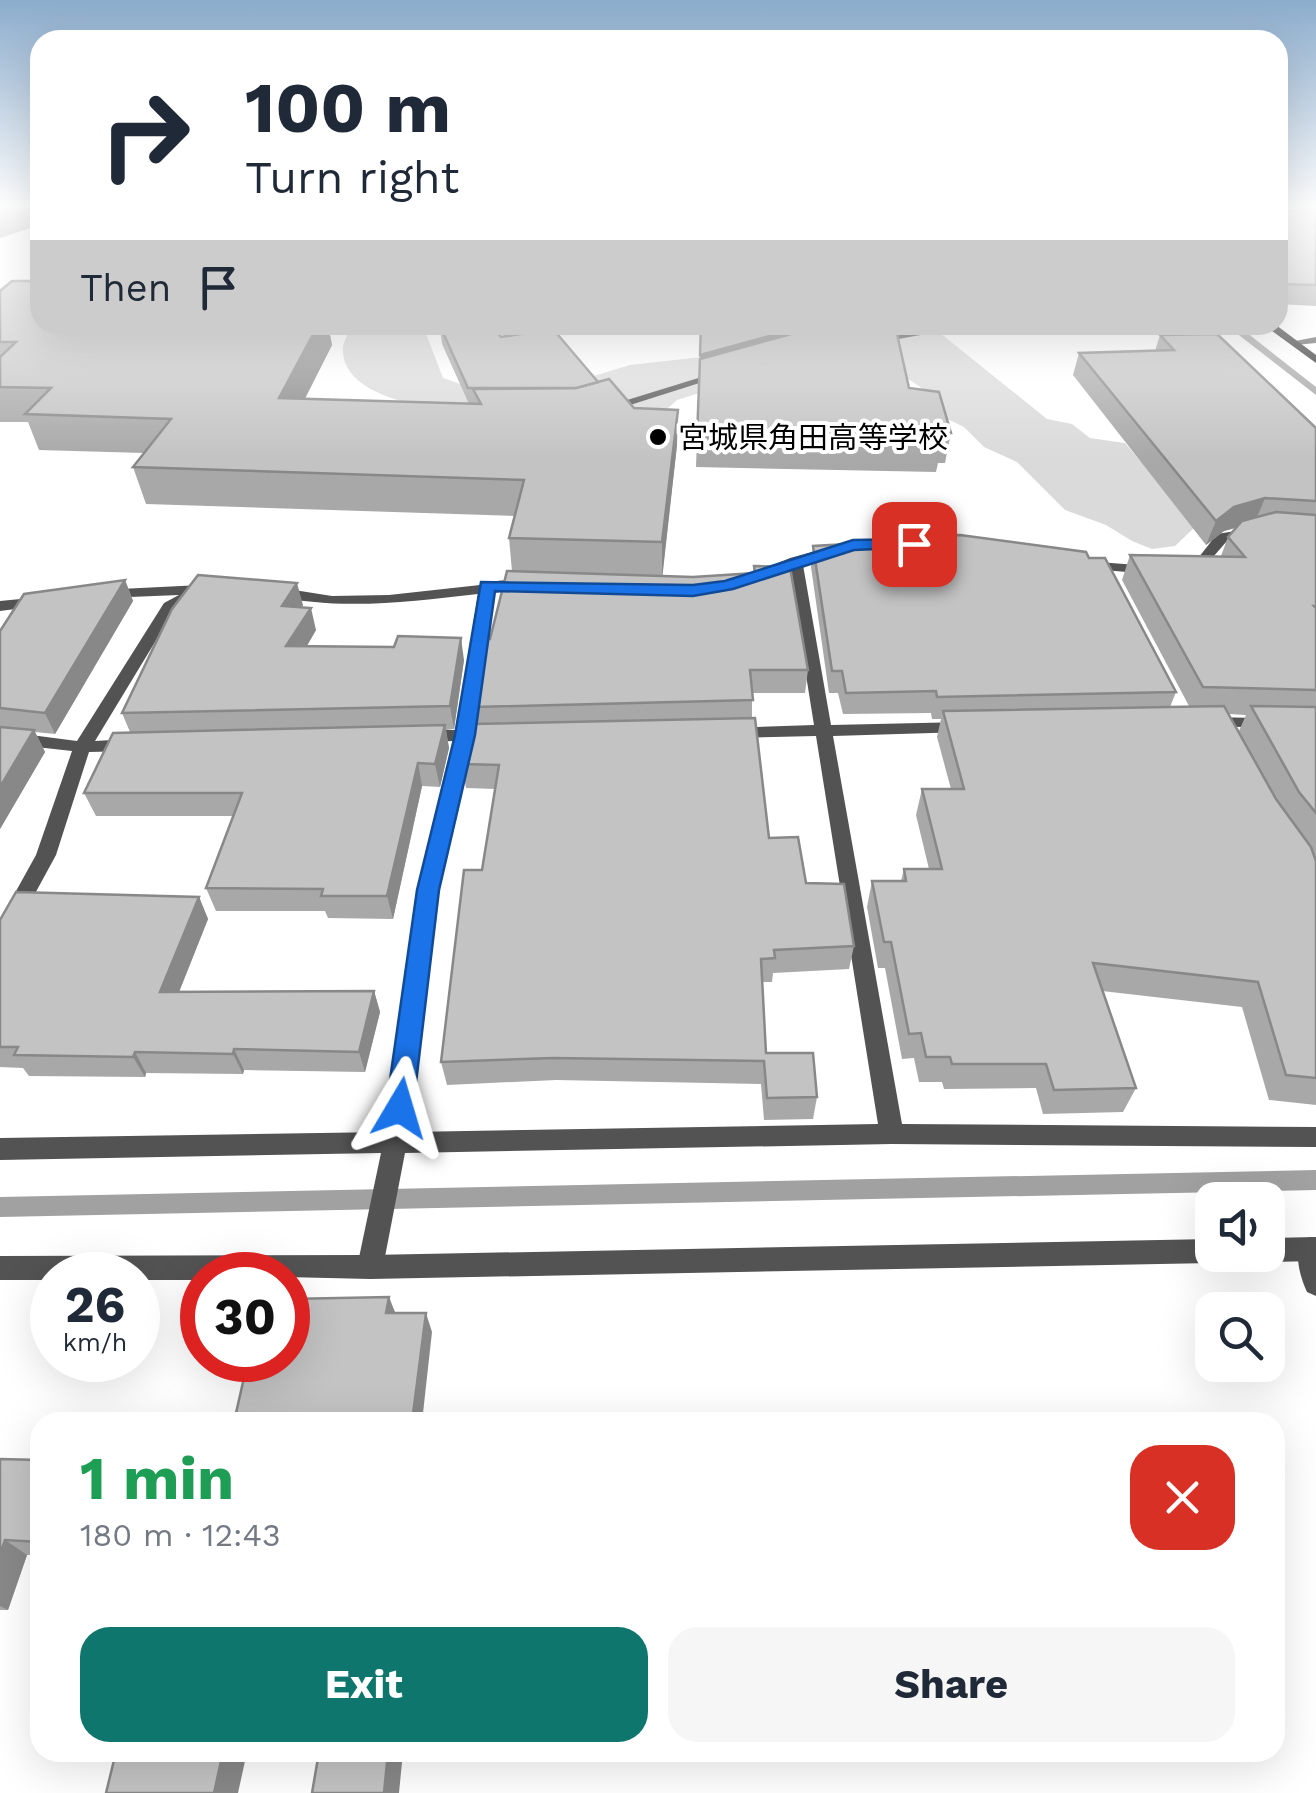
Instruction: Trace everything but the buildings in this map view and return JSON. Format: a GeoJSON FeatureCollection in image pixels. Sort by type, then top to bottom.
{"type":"FeatureCollection","features":[{"type":"Feature","properties":{"kind":"main road"},"geometry":{"type":"LineString","coordinates":[[1285,335],[1316,360]]}},
{"type":"Feature","properties":{"kind":"street"},"geometry":{"type":"LineString","coordinates":[[852,344],[909,335]]}},
{"type":"Feature","properties":{"kind":"street"},"geometry":{"type":"LineString","coordinates":[[1295,342],[1316,340]]}},
{"type":"Feature","properties":{"kind":"street"},"geometry":{"type":"LineString","coordinates":[[593,412],[745,367]]}},
{"type":"Feature","properties":{"kind":"street"},"geometry":{"type":"LineString","coordinates":[[1066,562],[1104,568],[1201,571],[1222,537],[1278,531]]}},
{"type":"Feature","properties":{"kind":"street"},"geometry":{"type":"LineString","coordinates":[[744,579],[853,545]]}},
{"type":"Feature","properties":{"kind":"street"},"geometry":{"type":"LineString","coordinates":[[795,561],[892,1134]]}},
{"type":"Feature","properties":{"kind":"street"},"geometry":{"type":"LineString","coordinates":[[1104,568],[1113,586]]}},
{"type":"Feature","properties":{"kind":"street"},"geometry":{"type":"LineString","coordinates":[[256,589],[332,600],[389,600],[487,586],[554,585]]}},
{"type":"Feature","properties":{"kind":"street"},"geometry":{"type":"LineString","coordinates":[[370,1267],[395,1144],[428,890],[465,735],[487,586]]}},
{"type":"Feature","properties":{"kind":"street"},"geometry":{"type":"LineString","coordinates":[[87,596],[225,589]]}},
{"type":"Feature","properties":{"kind":"street"},"geometry":{"type":"LineString","coordinates":[[0,939],[46,856],[82,747],[169,606],[197,590]]}},
{"type":"Feature","properties":{"kind":"street"},"geometry":{"type":"LineString","coordinates":[[0,606],[68,598]]}},
{"type":"Feature","properties":{"kind":"street"},"geometry":{"type":"LineString","coordinates":[[1184,722],[1226,731],[1316,724]]}},
{"type":"Feature","properties":{"kind":"street"},"geometry":{"type":"LineString","coordinates":[[710,733],[985,726]]}},
{"type":"Feature","properties":{"kind":"street"},"geometry":{"type":"LineString","coordinates":[[408,737],[521,735]]}},
{"type":"Feature","properties":{"kind":"street"},"geometry":{"type":"LineString","coordinates":[[0,738],[82,747],[159,744]]}},
{"type":"Feature","properties":{"kind":"street"},"geometry":{"type":"LineString","coordinates":[[0,1149],[892,1134],[1316,1136]]}},
{"type":"Feature","properties":{"kind":"street"},"geometry":{"type":"LineString","coordinates":[[1285,1250],[1313,1249],[1316,1283]]}},
{"type":"Feature","properties":{"kind":"street"},"geometry":{"type":"LineString","coordinates":[[0,1268],[370,1267],[1195,1251]]}},
{"type":"Feature","properties":{"kind":"shaded area"},"geometry":{"type":"Polygon","coordinates":[[[347,335],[427,335],[443,378],[475,389],[577,381],[630,365],[702,357],[811,335],[942,335],[1047,419],[1072,424],[1090,438],[1125,443],[1196,526],[1175,546],[1152,549],[1106,525],[1065,510],[1017,462],[984,447],[964,427],[935,413],[929,393],[895,370],[719,387],[677,400],[659,416],[414,404],[379,393],[357,380],[344,360],[347,335]]]}},
{"type":"Feature","properties":{"kind":"waterway"},"geometry":{"type":"LineString","coordinates":[[1244,335],[1316,392]]}},
{"type":"Feature","properties":{"kind":"waterway"},"geometry":{"type":"LineString","coordinates":[[0,1207],[1316,1180]]}},
{"type":"Feature","properties":{"kind":"place","name":"宮城県角田高等学校"},"geometry":{"type":"Point","coordinates":[658,437]}},
{"type":"Feature","properties":{"kind":"route"},"geometry":{"type":"LineString","coordinates":[[400,1108],[428,890],[465,735],[487,586],[539,584],[599,590],[693,590],[727,585],[853,545],[914,544]]}}]}
